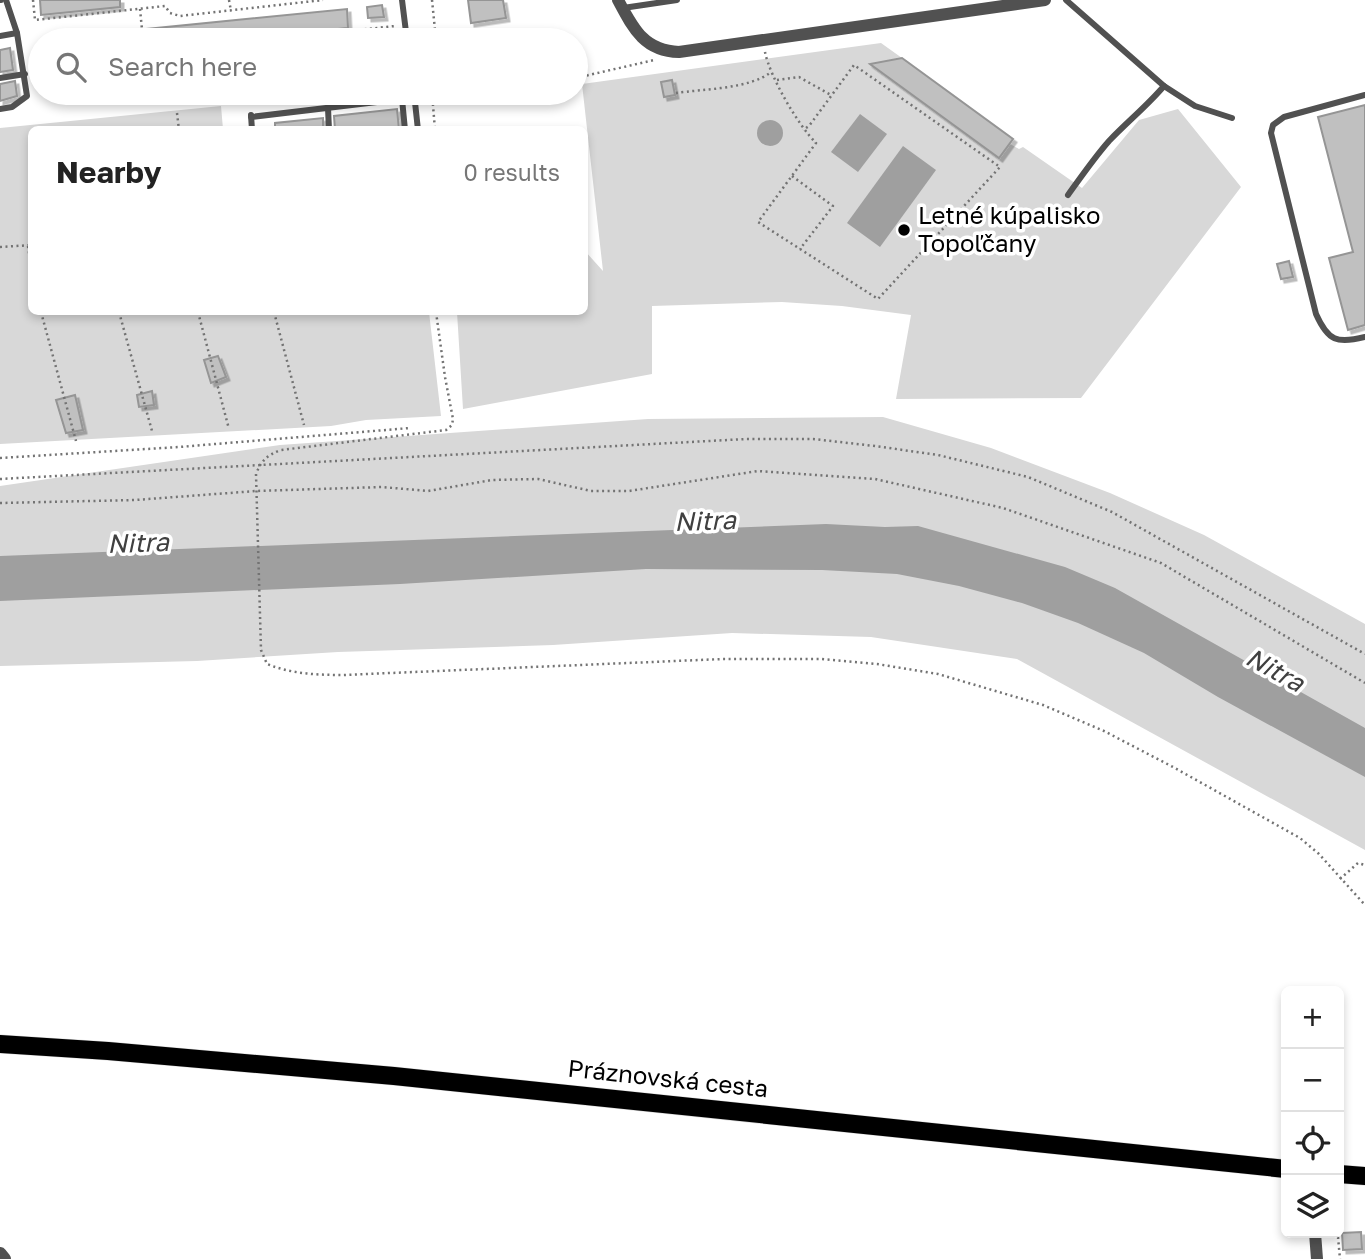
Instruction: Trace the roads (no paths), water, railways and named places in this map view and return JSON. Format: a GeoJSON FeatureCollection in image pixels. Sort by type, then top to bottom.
{"type":"FeatureCollection","features":[{"type":"Feature","properties":{"kind":"main road"},"geometry":{"type":"LineString","coordinates":[[0,1044],[45,1049]]}},
{"type":"Feature","properties":{"kind":"main road"},"geometry":{"type":"LineString","coordinates":[[0,1055],[45,1049]]}},
{"type":"Feature","properties":{"kind":"main road","name":"Práznovská cesta"},"geometry":{"type":"LineString","coordinates":[[45,1049],[108,1051],[394,1076],[1281,1168]]}},
{"type":"Feature","properties":{"kind":"main road"},"geometry":{"type":"LineString","coordinates":[[1344,1174],[1365,1176]]}},
{"type":"Feature","properties":{"kind":"street"},"geometry":{"type":"LineString","coordinates":[[620,4],[638,34],[649,44],[664,52],[679,52],[1045,0]]}},
{"type":"Feature","properties":{"kind":"street"},"geometry":{"type":"LineString","coordinates":[[1315,1238],[1317,1259]]}},
{"type":"Feature","properties":{"kind":"street"},"geometry":{"type":"LineString","coordinates":[[0,1254],[4,1259]]}},
{"type":"Feature","properties":{"kind":"lane"},"geometry":{"type":"LineString","coordinates":[[0,109],[12,107],[27,96],[16,33],[2,0]]}},
{"type":"Feature","properties":{"kind":"lane"},"geometry":{"type":"LineString","coordinates":[[402,0],[405,28]]}},
{"type":"Feature","properties":{"kind":"lane"},"geometry":{"type":"LineString","coordinates":[[620,4],[677,0]]}},
{"type":"Feature","properties":{"kind":"lane"},"geometry":{"type":"LineString","coordinates":[[1066,0],[1164,86],[1195,106],[1232,118]]}},
{"type":"Feature","properties":{"kind":"lane"},"geometry":{"type":"LineString","coordinates":[[0,36],[16,33]]}},
{"type":"Feature","properties":{"kind":"lane"},"geometry":{"type":"LineString","coordinates":[[0,78],[25,74]]}},
{"type":"Feature","properties":{"kind":"lane"},"geometry":{"type":"LineString","coordinates":[[1068,195],[1106,144],[1148,106],[1164,86]]}},
{"type":"Feature","properties":{"kind":"lane"},"geometry":{"type":"LineString","coordinates":[[1365,95],[1284,117],[1273,125],[1271,133],[1316,314],[1322,326],[1337,340],[1344,342],[1365,337]]}},
{"type":"Feature","properties":{"kind":"lane"},"geometry":{"type":"LineString","coordinates":[[252,126],[251,115],[353,105]]}},
{"type":"Feature","properties":{"kind":"lane"},"geometry":{"type":"LineString","coordinates":[[403,105],[405,126]]}},
{"type":"Feature","properties":{"kind":"lane"},"geometry":{"type":"LineString","coordinates":[[415,105],[418,126]]}},
{"type":"Feature","properties":{"kind":"lane"},"geometry":{"type":"LineString","coordinates":[[328,108],[329,126]]}},
{"type":"Feature","properties":{"kind":"place","name":"Letné kúpalisko Topoľčany"},"geometry":{"type":"Point","coordinates":[904,230]}},
{"type":"Feature","properties":{"kind":"water label","name":"Nitra"},"geometry":{"type":"Point","coordinates":[705,521]}},
{"type":"Feature","properties":{"kind":"water label","name":"Nitra"},"geometry":{"type":"Point","coordinates":[138,543]}},
{"type":"Feature","properties":{"kind":"water label","name":"Nitra"},"geometry":{"type":"Point","coordinates":[1275,670]}}]}
